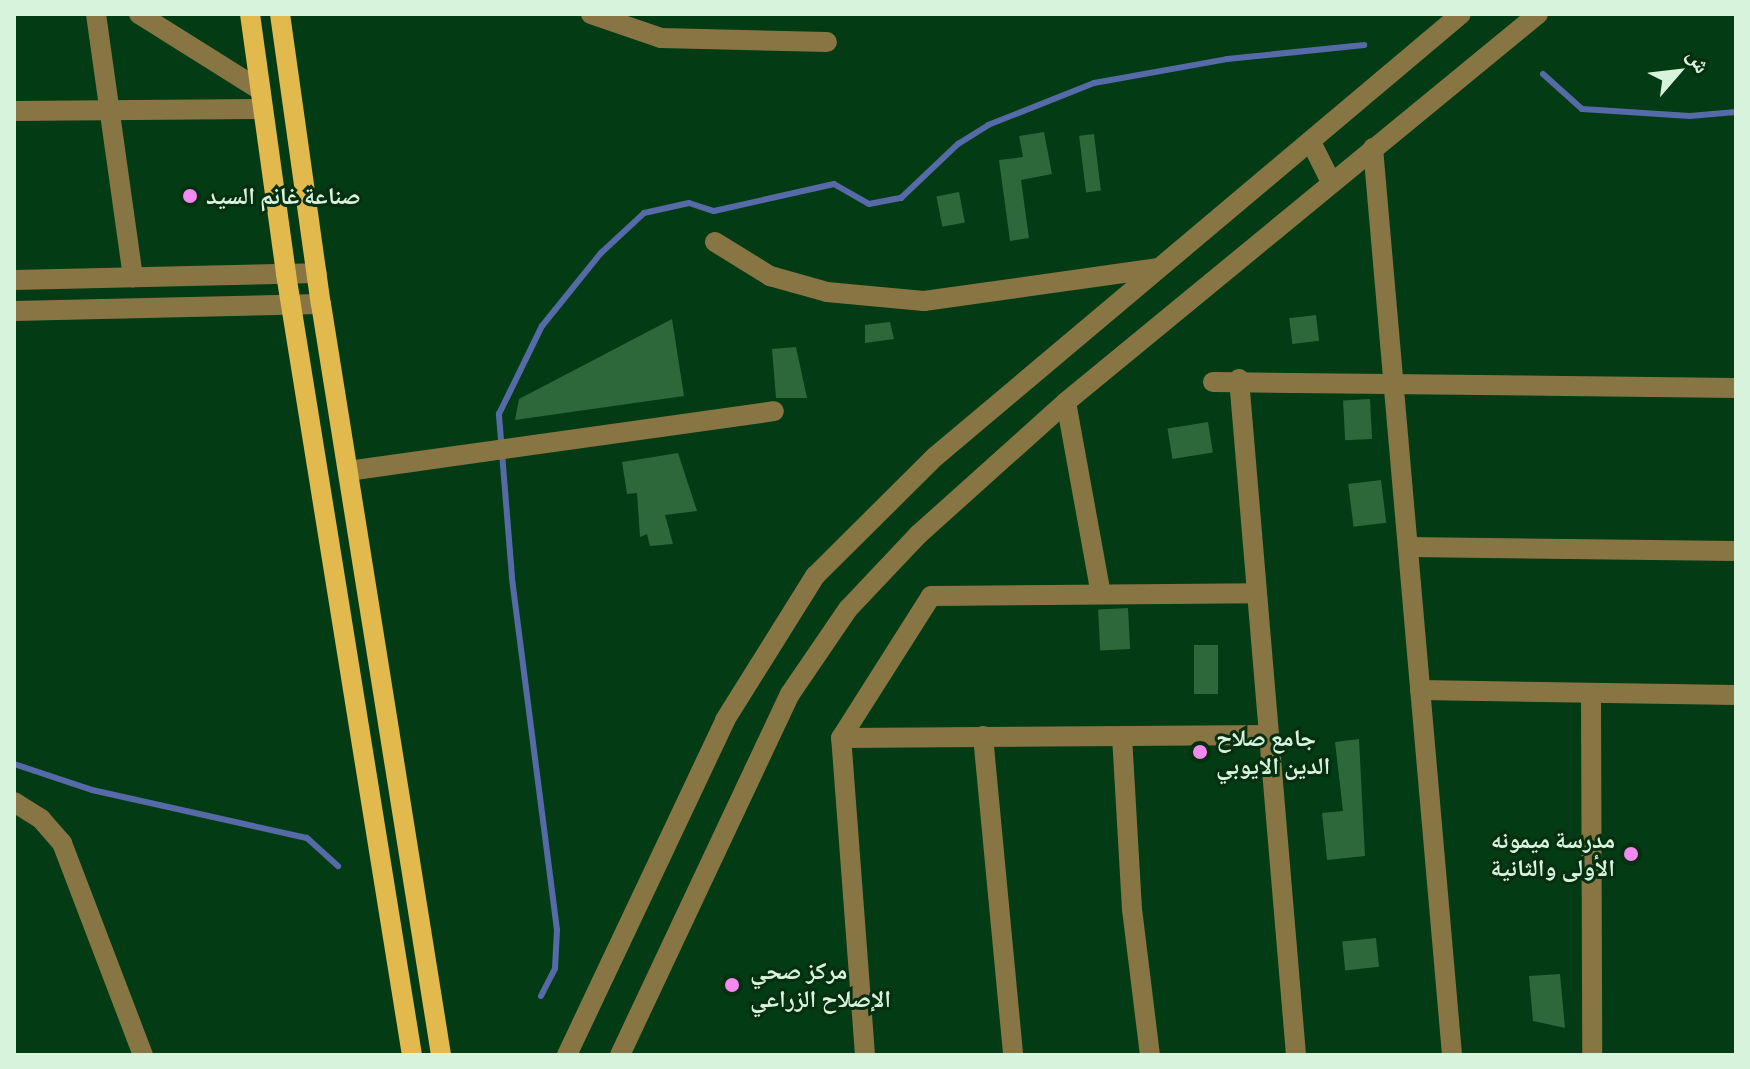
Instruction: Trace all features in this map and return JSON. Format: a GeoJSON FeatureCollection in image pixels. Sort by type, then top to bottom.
{"type":"FeatureCollection","features":[{"type":"Feature","properties":{"kind":"main road"},"geometry":{"type":"LineString","coordinates":[[250,14],[286,274],[412,1055]]}},
{"type":"Feature","properties":{"kind":"main road"},"geometry":{"type":"LineString","coordinates":[[280,14],[321,304],[441,1055]]}},
{"type":"Feature","properties":{"kind":"street"},"geometry":{"type":"LineString","coordinates":[[96,14],[133,277]]}},
{"type":"Feature","properties":{"kind":"street"},"geometry":{"type":"LineString","coordinates":[[139,14],[262,100]]}},
{"type":"Feature","properties":{"kind":"street"},"geometry":{"type":"LineString","coordinates":[[591,14],[661,38],[827,42]]}},
{"type":"Feature","properties":{"kind":"street"},"geometry":{"type":"LineString","coordinates":[[567,1055],[725,720],[815,576],[936,456],[1461,14]]}},
{"type":"Feature","properties":{"kind":"street"},"geometry":{"type":"LineString","coordinates":[[620,1055],[734,804],[810,662],[889,564],[1066,402],[1538,14]]}},
{"type":"Feature","properties":{"kind":"street"},"geometry":{"type":"LineString","coordinates":[[14,111],[262,100]]}},
{"type":"Feature","properties":{"kind":"street"},"geometry":{"type":"LineString","coordinates":[[1311,142],[1331,182]]}},
{"type":"Feature","properties":{"kind":"street"},"geometry":{"type":"LineString","coordinates":[[1373,148],[1452,1055]]}},
{"type":"Feature","properties":{"kind":"street"},"geometry":{"type":"LineString","coordinates":[[715,242],[770,276],[827,292],[924,301],[1159,268]]}},
{"type":"Feature","properties":{"kind":"street"},"geometry":{"type":"LineString","coordinates":[[15,275],[133,277],[317,273]]}},
{"type":"Feature","properties":{"kind":"street"},"geometry":{"type":"LineString","coordinates":[[14,311],[321,304]]}},
{"type":"Feature","properties":{"kind":"street"},"geometry":{"type":"LineString","coordinates":[[1239,379],[1296,1055]]}},
{"type":"Feature","properties":{"kind":"street"},"geometry":{"type":"LineString","coordinates":[[1213,382],[1239,379],[1736,388]]}},
{"type":"Feature","properties":{"kind":"street"},"geometry":{"type":"LineString","coordinates":[[1066,402],[1101,594]]}},
{"type":"Feature","properties":{"kind":"street"},"geometry":{"type":"LineString","coordinates":[[348,471],[774,411]]}},
{"type":"Feature","properties":{"kind":"street"},"geometry":{"type":"LineString","coordinates":[[1408,547],[1736,551]]}},
{"type":"Feature","properties":{"kind":"street"},"geometry":{"type":"LineString","coordinates":[[865,1055],[841,738],[931,596],[1257,593]]}},
{"type":"Feature","properties":{"kind":"street"},"geometry":{"type":"LineString","coordinates":[[1420,690],[1736,695],[1736,710]]}},
{"type":"Feature","properties":{"kind":"street"},"geometry":{"type":"LineString","coordinates":[[1591,695],[1592,1055]]}},
{"type":"Feature","properties":{"kind":"street"},"geometry":{"type":"LineString","coordinates":[[841,738],[1269,735]]}},
{"type":"Feature","properties":{"kind":"street"},"geometry":{"type":"LineString","coordinates":[[983,736],[1013,1055]]}},
{"type":"Feature","properties":{"kind":"street"},"geometry":{"type":"LineString","coordinates":[[1122,736],[1132,909],[1150,1055]]}},
{"type":"Feature","properties":{"kind":"street"},"geometry":{"type":"LineString","coordinates":[[14,802],[41,819],[62,843],[143,1055]]}},
{"type":"Feature","properties":{"kind":"building"},"geometry":{"type":"Polygon","coordinates":[[[1044,132],[1052,174],[1021,180],[1029,238],[1010,241],[999,160],[1023,157],[1019,136],[1044,132]]]}},
{"type":"Feature","properties":{"kind":"building"},"geometry":{"type":"Polygon","coordinates":[[[1094,134],[1101,191],[1086,192],[1079,136],[1094,134]]]}},
{"type":"Feature","properties":{"kind":"building"},"geometry":{"type":"Polygon","coordinates":[[[959,192],[965,222],[942,227],[936,196],[959,192]]]}},
{"type":"Feature","properties":{"kind":"building"},"geometry":{"type":"Polygon","coordinates":[[[1316,315],[1319,341],[1292,344],[1289,318],[1316,315]]]}},
{"type":"Feature","properties":{"kind":"building"},"geometry":{"type":"Polygon","coordinates":[[[672,319],[684,396],[515,420],[519,399],[672,319]]]}},
{"type":"Feature","properties":{"kind":"building"},"geometry":{"type":"Polygon","coordinates":[[[890,322],[894,339],[865,343],[865,325],[890,322]]]}},
{"type":"Feature","properties":{"kind":"building"},"geometry":{"type":"Polygon","coordinates":[[[796,347],[807,398],[776,398],[772,349],[796,347]]]}},
{"type":"Feature","properties":{"kind":"building"},"geometry":{"type":"Polygon","coordinates":[[[1370,399],[1372,439],[1345,440],[1343,400],[1370,399]]]}},
{"type":"Feature","properties":{"kind":"building"},"geometry":{"type":"Polygon","coordinates":[[[1208,422],[1213,453],[1172,459],[1168,428],[1208,422]]]}},
{"type":"Feature","properties":{"kind":"building"},"geometry":{"type":"Polygon","coordinates":[[[678,453],[697,511],[665,515],[673,544],[650,546],[647,534],[640,537],[637,493],[627,494],[622,462],[678,453]]]}},
{"type":"Feature","properties":{"kind":"building"},"geometry":{"type":"Polygon","coordinates":[[[1381,480],[1386,523],[1353,527],[1348,484],[1381,480]]]}},
{"type":"Feature","properties":{"kind":"building"},"geometry":{"type":"Polygon","coordinates":[[[1128,608],[1130,649],[1100,651],[1098,610],[1128,608]]]}},
{"type":"Feature","properties":{"kind":"building"},"geometry":{"type":"Polygon","coordinates":[[[1194,645],[1218,645],[1218,694],[1194,694],[1194,645]]]}},
{"type":"Feature","properties":{"kind":"building"},"geometry":{"type":"Polygon","coordinates":[[[1359,739],[1365,856],[1327,860],[1322,813],[1343,811],[1335,742],[1359,739]]]}},
{"type":"Feature","properties":{"kind":"building"},"geometry":{"type":"Polygon","coordinates":[[[1376,938],[1379,967],[1345,970],[1342,942],[1376,938]]]}},
{"type":"Feature","properties":{"kind":"building"},"geometry":{"type":"Polygon","coordinates":[[[1560,974],[1565,1028],[1533,1021],[1529,976],[1560,974]]]}},
{"type":"Feature","properties":{"kind":"waterway"},"geometry":{"type":"LineString","coordinates":[[541,996],[555,968],[557,930],[512,577],[499,414],[542,326],[601,253],[644,213],[689,203],[714,211],[834,184],[869,204],[901,198],[958,144],[988,125],[1094,83],[1227,59],[1364,45]]}},
{"type":"Feature","properties":{"kind":"waterway"},"geometry":{"type":"LineString","coordinates":[[1543,74],[1582,109],[1690,116],[1736,112]]}},
{"type":"Feature","properties":{"kind":"waterway"},"geometry":{"type":"LineString","coordinates":[[14,764],[92,790],[307,838],[338,866]]}},
{"type":"Feature","properties":{"kind":"place","name":"صناعة غانم السيد"},"geometry":{"type":"Point","coordinates":[190,196]}},
{"type":"Feature","properties":{"kind":"place","name":"جامع صلاح الدين الايوبي"},"geometry":{"type":"Point","coordinates":[1200,752]}},
{"type":"Feature","properties":{"kind":"place","name":"مدرسة ميمونه الأولى والثانية"},"geometry":{"type":"Point","coordinates":[1631,854]}},
{"type":"Feature","properties":{"kind":"place","name":"مركز صحي الإصلاح الزراعي"},"geometry":{"type":"Point","coordinates":[732,985]}}]}
